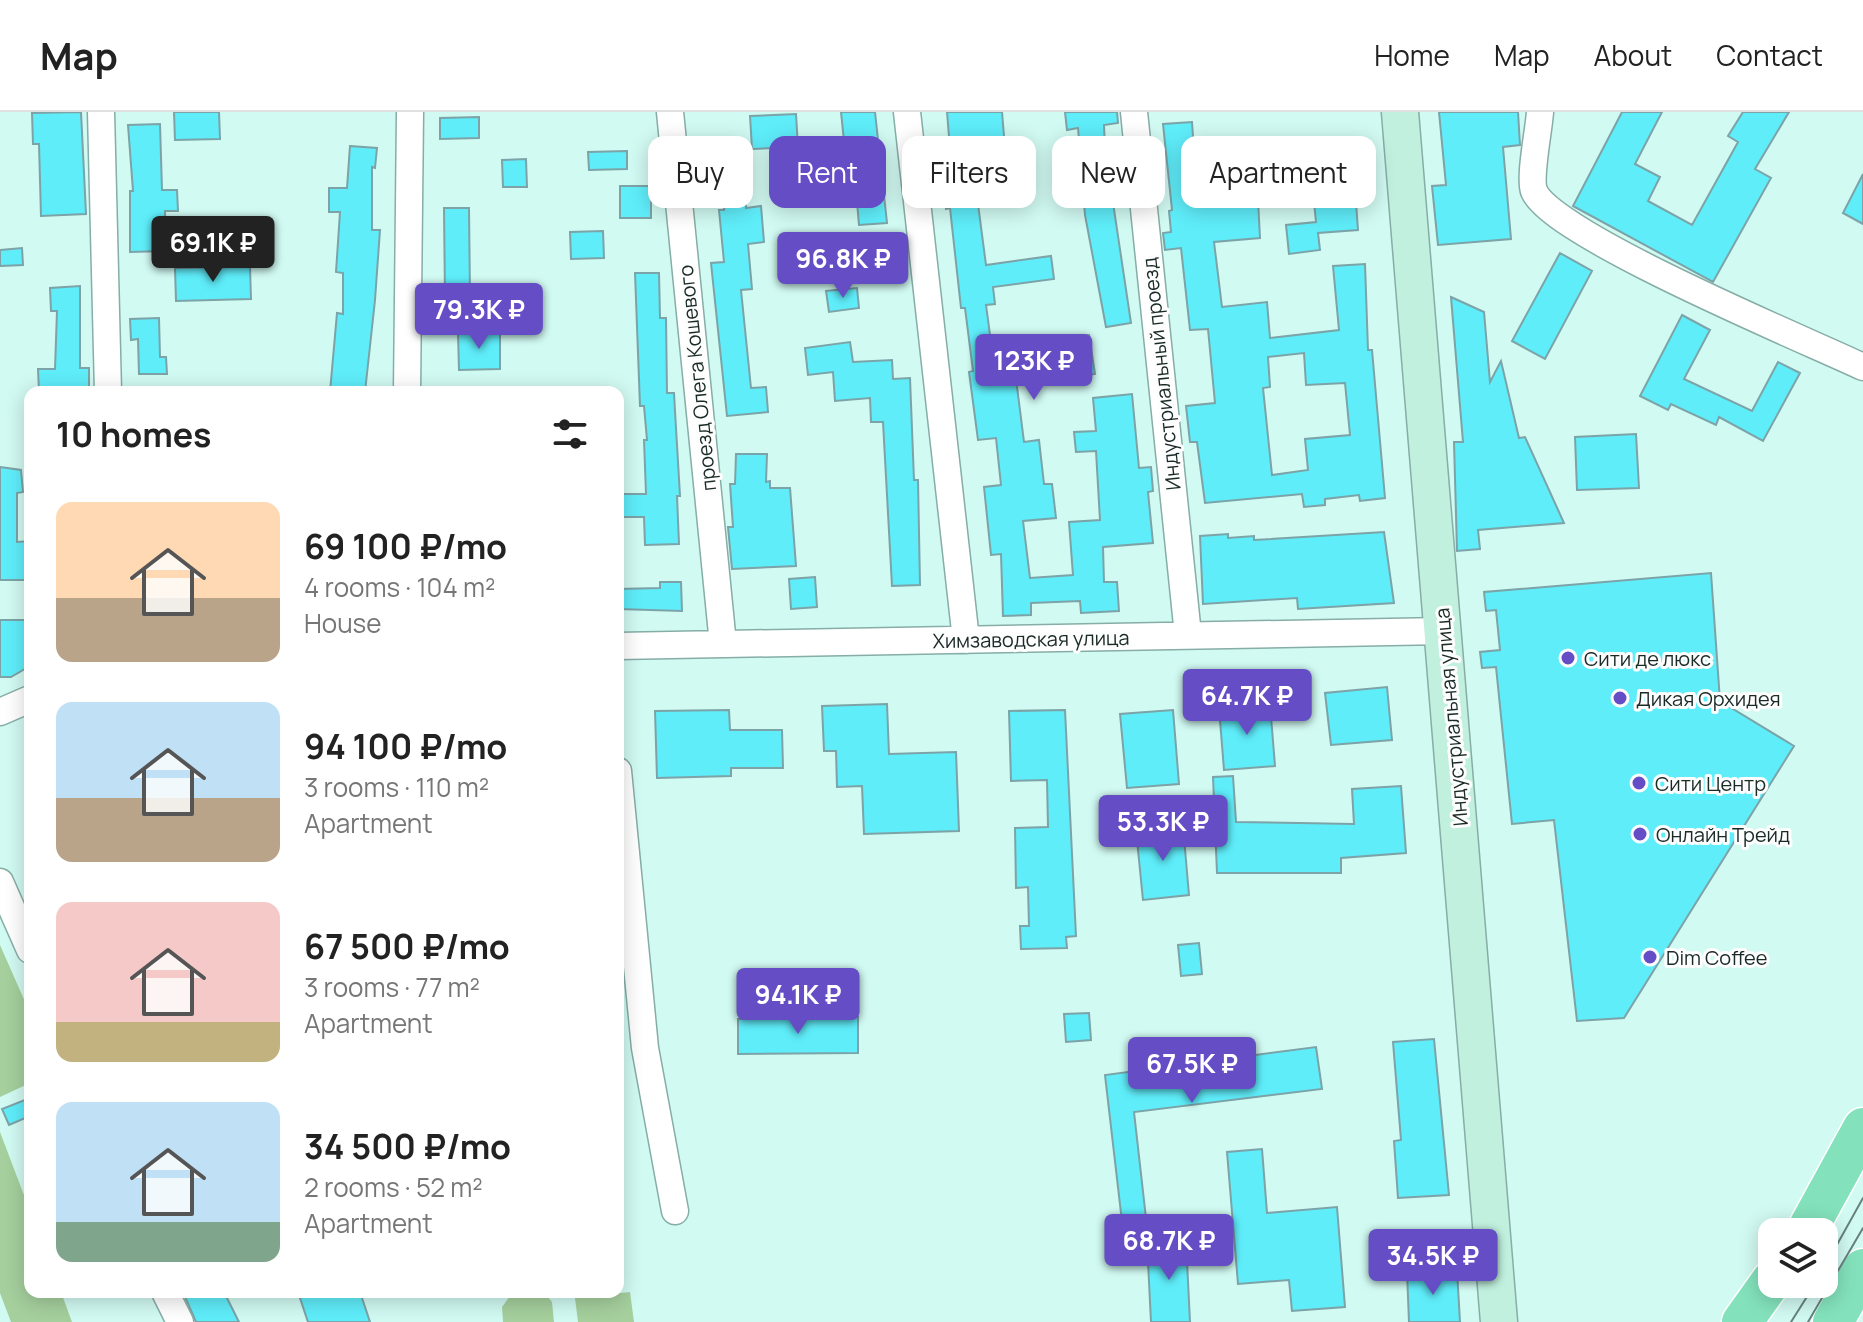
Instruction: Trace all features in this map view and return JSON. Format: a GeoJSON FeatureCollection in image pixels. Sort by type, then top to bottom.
{"type":"FeatureCollection","features":[{"type":"Feature","properties":{"kind":"main road","name":"Индустриальная улица"},"geometry":{"type":"LineString","coordinates":[[1400,112],[1499,1322]]}},
{"type":"Feature","properties":{"kind":"main road"},"geometry":{"type":"LineString","coordinates":[[1814,1218],[1863,1128]]}},
{"type":"Feature","properties":{"kind":"main road"},"geometry":{"type":"LineString","coordinates":[[1833,1322],[1863,1269]]}},
{"type":"Feature","properties":{"kind":"main road"},"geometry":{"type":"LineString","coordinates":[[1742,1322],[1759,1298]]}},
{"type":"Feature","properties":{"kind":"street"},"geometry":{"type":"LineString","coordinates":[[101,112],[108,386]]}},
{"type":"Feature","properties":{"kind":"street"},"geometry":{"type":"LineString","coordinates":[[407,386],[410,112]]}},
{"type":"Feature","properties":{"kind":"street","name":"проезд Олега Кошевого"},"geometry":{"type":"LineString","coordinates":[[670,112],[723,644]]}},
{"type":"Feature","properties":{"kind":"street"},"geometry":{"type":"LineString","coordinates":[[907,112],[966,640]]}},
{"type":"Feature","properties":{"kind":"street","name":"Индустриальный проезд"},"geometry":{"type":"LineString","coordinates":[[1134,112],[1188,635]]}},
{"type":"Feature","properties":{"kind":"street"},"geometry":{"type":"LineString","coordinates":[[1540,112],[1533,189],[1545,207],[1630,260],[1863,367]]}},
{"type":"Feature","properties":{"kind":"street","name":"Химзаводская улица"},"geometry":{"type":"LineString","coordinates":[[624,646],[1444,631]]}},
{"type":"Feature","properties":{"kind":"street"},"geometry":{"type":"LineString","coordinates":[[0,712],[24,702]]}},
{"type":"Feature","properties":{"kind":"street"},"geometry":{"type":"LineString","coordinates":[[624,833],[645,1048],[675,1211]]}},
{"type":"Feature","properties":{"kind":"street"},"geometry":{"type":"LineString","coordinates":[[0,882],[24,936]]}},
{"type":"Feature","properties":{"kind":"street"},"geometry":{"type":"LineString","coordinates":[[168,1298],[180,1322]]}},
{"type":"Feature","properties":{"kind":"green space"},"geometry":{"type":"Polygon","coordinates":[[[0,945],[24,999],[24,1086],[0,1097],[0,945]]]}},
{"type":"Feature","properties":{"kind":"green space"},"geometry":{"type":"Polygon","coordinates":[[[0,1132],[24,1195],[24,1298],[63,1298],[72,1322],[11,1322],[0,1293],[0,1132]]]}},
{"type":"Feature","properties":{"kind":"green space"},"geometry":{"type":"Polygon","coordinates":[[[630,1292],[634,1322],[578,1322],[575,1298],[624,1298],[624,1293],[630,1292]]]}},
{"type":"Feature","properties":{"kind":"green space"},"geometry":{"type":"Polygon","coordinates":[[[509,1298],[549,1298],[554,1322],[503,1322],[502,1307],[509,1298]]]}},
{"type":"Feature","properties":{"kind":"building"},"geometry":{"type":"Polygon","coordinates":[[[81,112],[86,214],[41,216],[39,144],[33,144],[32,113],[81,112]]]}},
{"type":"Feature","properties":{"kind":"building"},"geometry":{"type":"Polygon","coordinates":[[[174,112],[219,112],[220,139],[175,140],[174,112]]]}},
{"type":"Feature","properties":{"kind":"building"},"geometry":{"type":"Polygon","coordinates":[[[841,112],[875,112],[878,136],[843,136],[841,112]]]}},
{"type":"Feature","properties":{"kind":"building"},"geometry":{"type":"Polygon","coordinates":[[[947,112],[1002,112],[1004,136],[949,136],[947,112]]]}},
{"type":"Feature","properties":{"kind":"building"},"geometry":{"type":"Polygon","coordinates":[[[1065,112],[1117,112],[1118,123],[1104,125],[1104,136],[1079,136],[1078,128],[1067,130],[1065,112]]]}},
{"type":"Feature","properties":{"kind":"building"},"geometry":{"type":"Polygon","coordinates":[[[1439,112],[1518,112],[1520,145],[1503,147],[1511,239],[1438,245],[1432,186],[1446,185],[1439,112]]]}},
{"type":"Feature","properties":{"kind":"building"},"geometry":{"type":"Polygon","coordinates":[[[1622,112],[1662,112],[1635,164],[1660,177],[1648,201],[1692,225],[1738,142],[1728,136],[1743,112],[1789,112],[1755,169],[1771,178],[1713,282],[1573,206],[1622,112]]]}},
{"type":"Feature","properties":{"kind":"building"},"geometry":{"type":"Polygon","coordinates":[[[796,114],[797,136],[769,136],[769,148],[753,149],[750,116],[796,114]]]}},
{"type":"Feature","properties":{"kind":"building"},"geometry":{"type":"Polygon","coordinates":[[[479,117],[479,138],[440,139],[440,118],[479,117]]]}},
{"type":"Feature","properties":{"kind":"building"},"geometry":{"type":"Polygon","coordinates":[[[1192,122],[1193,136],[1181,136],[1181,208],[1258,208],[1260,238],[1214,242],[1222,307],[1267,302],[1270,338],[1339,330],[1333,266],[1365,264],[1368,350],[1372,350],[1385,498],[1360,501],[1359,495],[1325,499],[1325,505],[1304,507],[1302,494],[1205,503],[1197,442],[1190,442],[1186,406],[1215,403],[1208,329],[1190,330],[1181,248],[1165,250],[1163,233],[1171,232],[1169,211],[1172,210],[1163,124],[1192,122]],[[1304,353],[1268,357],[1270,387],[1263,388],[1272,475],[1308,470],[1305,439],[1350,435],[1345,383],[1306,385],[1304,353]]]}},
{"type":"Feature","properties":{"kind":"building"},"geometry":{"type":"Polygon","coordinates":[[[160,124],[162,190],[177,190],[178,211],[165,211],[166,251],[130,252],[130,191],[133,191],[128,125],[160,124]]]}},
{"type":"Feature","properties":{"kind":"building"},"geometry":{"type":"Polygon","coordinates":[[[350,146],[377,148],[375,168],[372,167],[372,230],[380,230],[366,386],[331,386],[337,313],[343,314],[343,273],[336,272],[340,212],[329,212],[329,188],[347,188],[350,146]]]}},
{"type":"Feature","properties":{"kind":"building"},"geometry":{"type":"Polygon","coordinates":[[[627,151],[627,169],[589,170],[588,152],[627,151]]]}},
{"type":"Feature","properties":{"kind":"building"},"geometry":{"type":"Polygon","coordinates":[[[526,159],[527,187],[503,187],[502,160],[526,159]]]}},
{"type":"Feature","properties":{"kind":"building"},"geometry":{"type":"Polygon","coordinates":[[[1863,174],[1863,224],[1843,213],[1863,174]]]}},
{"type":"Feature","properties":{"kind":"building"},"geometry":{"type":"Polygon","coordinates":[[[620,186],[648,186],[651,218],[620,218],[620,186]]]}},
{"type":"Feature","properties":{"kind":"building"},"geometry":{"type":"Polygon","coordinates":[[[761,206],[764,242],[748,244],[752,289],[741,290],[751,388],[766,387],[768,412],[727,416],[711,263],[724,262],[719,210],[761,206]]]}},
{"type":"Feature","properties":{"kind":"building"},"geometry":{"type":"Polygon","coordinates":[[[444,208],[469,208],[470,297],[445,298],[444,208]]]}},
{"type":"Feature","properties":{"kind":"building"},"geometry":{"type":"Polygon","coordinates":[[[858,208],[885,208],[887,223],[859,225],[858,208]]]}},
{"type":"Feature","properties":{"kind":"building"},"geometry":{"type":"Polygon","coordinates":[[[950,208],[979,208],[986,265],[1051,256],[1054,279],[993,287],[995,304],[986,305],[992,350],[1066,343],[1065,338],[1089,335],[1095,374],[1070,378],[1069,365],[1015,371],[1024,442],[1039,440],[1044,484],[1052,484],[1056,518],[1023,521],[1030,578],[1073,575],[1069,522],[1100,520],[1096,451],[1076,452],[1074,432],[1096,431],[1093,398],[1132,394],[1139,468],[1151,467],[1153,491],[1148,492],[1153,543],[1103,547],[1104,582],[1117,582],[1119,611],[1081,613],[1080,601],[1031,603],[1031,615],[1003,616],[1001,554],[991,555],[984,487],[1001,485],[996,438],[978,440],[965,308],[961,308],[950,208]]]}},
{"type":"Feature","properties":{"kind":"building"},"geometry":{"type":"Polygon","coordinates":[[[1084,208],[1114,208],[1131,323],[1106,327],[1084,208]]]}},
{"type":"Feature","properties":{"kind":"building"},"geometry":{"type":"Polygon","coordinates":[[[1315,208],[1356,208],[1358,230],[1318,233],[1320,250],[1289,254],[1286,225],[1316,222],[1315,208]]]}},
{"type":"Feature","properties":{"kind":"building"},"geometry":{"type":"Polygon","coordinates":[[[603,231],[604,258],[571,259],[570,232],[603,231]]]}},
{"type":"Feature","properties":{"kind":"building"},"geometry":{"type":"Polygon","coordinates":[[[22,248],[23,265],[0,266],[0,250],[22,248]]]}},
{"type":"Feature","properties":{"kind":"building"},"geometry":{"type":"Polygon","coordinates":[[[1560,253],[1592,271],[1545,359],[1512,341],[1560,253]]]}},
{"type":"Feature","properties":{"kind":"building"},"geometry":{"type":"Polygon","coordinates":[[[250,267],[251,299],[176,301],[175,268],[250,267]]]}},
{"type":"Feature","properties":{"kind":"building"},"geometry":{"type":"Polygon","coordinates":[[[635,273],[659,273],[660,318],[666,318],[667,393],[674,393],[680,496],[677,496],[679,544],[645,545],[644,517],[624,517],[624,494],[646,494],[644,440],[647,440],[644,406],[640,406],[635,273]]]}},
{"type":"Feature","properties":{"kind":"building"},"geometry":{"type":"Polygon","coordinates":[[[80,286],[80,368],[89,368],[89,386],[39,386],[38,369],[55,369],[57,311],[51,311],[50,288],[80,286]]]}},
{"type":"Feature","properties":{"kind":"building"},"geometry":{"type":"Polygon","coordinates":[[[857,288],[859,308],[829,312],[826,291],[857,288]]]}},
{"type":"Feature","properties":{"kind":"building"},"geometry":{"type":"Polygon","coordinates":[[[1451,297],[1484,312],[1490,382],[1501,361],[1519,438],[1525,437],[1564,523],[1478,530],[1480,549],[1457,551],[1454,442],[1463,442],[1451,297]]]}},
{"type":"Feature","properties":{"kind":"building"},"geometry":{"type":"Polygon","coordinates":[[[1682,315],[1710,330],[1684,379],[1752,411],[1778,362],[1800,373],[1763,441],[1719,417],[1716,425],[1671,404],[1668,410],[1640,396],[1682,315]]]}},
{"type":"Feature","properties":{"kind":"building"},"geometry":{"type":"Polygon","coordinates":[[[159,318],[160,357],[166,357],[167,374],[139,374],[138,339],[131,340],[130,319],[159,318]]]}},
{"type":"Feature","properties":{"kind":"building"},"geometry":{"type":"Polygon","coordinates":[[[500,332],[500,369],[459,370],[458,333],[500,332]]]}},
{"type":"Feature","properties":{"kind":"building"},"geometry":{"type":"Polygon","coordinates":[[[850,342],[853,362],[892,360],[893,379],[910,378],[914,480],[918,480],[920,585],[892,586],[883,422],[871,422],[870,398],[835,401],[833,372],[808,375],[805,348],[850,342]]]}},
{"type":"Feature","properties":{"kind":"building"},"geometry":{"type":"Polygon","coordinates":[[[1636,434],[1639,488],[1577,490],[1575,437],[1636,434]]]}},
{"type":"Feature","properties":{"kind":"building"},"geometry":{"type":"Polygon","coordinates":[[[736,454],[767,454],[766,482],[770,481],[770,488],[790,488],[796,566],[732,569],[728,527],[733,527],[730,484],[735,484],[736,454]]]}},
{"type":"Feature","properties":{"kind":"building"},"geometry":{"type":"Polygon","coordinates":[[[0,467],[21,470],[23,492],[17,493],[17,542],[24,541],[24,580],[0,580],[0,467]]]}},
{"type":"Feature","properties":{"kind":"building"},"geometry":{"type":"Polygon","coordinates":[[[1384,532],[1394,603],[1298,609],[1297,598],[1203,604],[1200,536],[1228,534],[1228,538],[1254,536],[1254,540],[1384,532]]]}},
{"type":"Feature","properties":{"kind":"building","name":"Сити Центр"},"geometry":{"type":"Polygon","coordinates":[[[1711,573],[1720,701],[1794,746],[1624,1018],[1577,1021],[1554,820],[1512,824],[1496,667],[1482,668],[1480,652],[1500,650],[1496,610],[1486,611],[1484,592],[1711,573]]]}},
{"type":"Feature","properties":{"kind":"building"},"geometry":{"type":"Polygon","coordinates":[[[815,577],[817,607],[791,609],[789,579],[815,577]]]}},
{"type":"Feature","properties":{"kind":"building"},"geometry":{"type":"Polygon","coordinates":[[[660,582],[681,582],[682,611],[624,609],[624,589],[660,588],[660,582]]]}},
{"type":"Feature","properties":{"kind":"building"},"geometry":{"type":"Polygon","coordinates":[[[0,620],[24,620],[24,669],[11,677],[0,677],[0,620]]]}},
{"type":"Feature","properties":{"kind":"building"},"geometry":{"type":"Polygon","coordinates":[[[1387,687],[1392,740],[1331,745],[1325,693],[1387,687]]]}},
{"type":"Feature","properties":{"kind":"building"},"geometry":{"type":"Polygon","coordinates":[[[887,704],[889,754],[956,752],[959,831],[864,834],[862,786],[837,787],[836,751],[824,751],[822,706],[887,704]]]}},
{"type":"Feature","properties":{"kind":"building"},"geometry":{"type":"Polygon","coordinates":[[[1270,704],[1275,766],[1224,770],[1219,708],[1270,704]]]}},
{"type":"Feature","properties":{"kind":"building"},"geometry":{"type":"Polygon","coordinates":[[[729,710],[730,730],[782,730],[783,768],[731,768],[731,776],[657,778],[655,711],[729,710]]]}},
{"type":"Feature","properties":{"kind":"building"},"geometry":{"type":"Polygon","coordinates":[[[1065,710],[1076,936],[1066,937],[1067,948],[1021,949],[1020,926],[1029,926],[1028,887],[1016,888],[1015,828],[1048,827],[1047,780],[1011,781],[1009,711],[1065,710]]]}},
{"type":"Feature","properties":{"kind":"building"},"geometry":{"type":"Polygon","coordinates":[[[1173,710],[1179,784],[1127,788],[1120,714],[1173,710]]]}},
{"type":"Feature","properties":{"kind":"building"},"geometry":{"type":"Polygon","coordinates":[[[1233,776],[1236,822],[1354,824],[1352,789],[1401,786],[1406,853],[1341,858],[1341,873],[1217,873],[1213,777],[1233,776]]]}},
{"type":"Feature","properties":{"kind":"building"},"geometry":{"type":"Polygon","coordinates":[[[1183,826],[1189,895],[1143,900],[1136,830],[1183,826]]]}},
{"type":"Feature","properties":{"kind":"building"},"geometry":{"type":"Polygon","coordinates":[[[1199,943],[1202,974],[1181,976],[1178,945],[1199,943]]]}},
{"type":"Feature","properties":{"kind":"building"},"geometry":{"type":"Polygon","coordinates":[[[1089,1013],[1091,1040],[1066,1042],[1064,1014],[1089,1013]]]}},
{"type":"Feature","properties":{"kind":"building"},"geometry":{"type":"Polygon","coordinates":[[[858,1017],[858,1053],[738,1054],[738,1019],[858,1017]]]}},
{"type":"Feature","properties":{"kind":"building"},"geometry":{"type":"Polygon","coordinates":[[[1434,1039],[1449,1195],[1398,1198],[1394,1141],[1401,1140],[1393,1042],[1434,1039]]]}},
{"type":"Feature","properties":{"kind":"building"},"geometry":{"type":"Polygon","coordinates":[[[1316,1047],[1322,1089],[1134,1112],[1148,1236],[1124,1239],[1105,1075],[1316,1047]]]}},
{"type":"Feature","properties":{"kind":"building"},"geometry":{"type":"Polygon","coordinates":[[[24,1100],[24,1119],[9,1125],[2,1109],[24,1100]]]}},
{"type":"Feature","properties":{"kind":"building"},"geometry":{"type":"Polygon","coordinates":[[[1262,1149],[1267,1213],[1337,1207],[1345,1307],[1292,1311],[1289,1280],[1238,1284],[1227,1152],[1262,1149]]]}},
{"type":"Feature","properties":{"kind":"building"},"geometry":{"type":"Polygon","coordinates":[[[1186,1241],[1190,1322],[1151,1322],[1147,1242],[1186,1241]]]}},
{"type":"Feature","properties":{"kind":"building"},"geometry":{"type":"Polygon","coordinates":[[[1457,1270],[1460,1322],[1409,1322],[1407,1272],[1457,1270]]]}},
{"type":"Feature","properties":{"kind":"building"},"geometry":{"type":"Polygon","coordinates":[[[186,1298],[227,1298],[239,1322],[196,1322],[186,1298]]]}},
{"type":"Feature","properties":{"kind":"building"},"geometry":{"type":"Polygon","coordinates":[[[300,1298],[362,1298],[370,1322],[308,1322],[300,1298]]]}},
{"type":"Feature","properties":{"kind":"tram line"},"geometry":{"type":"LineString","coordinates":[[1838,1243],[1863,1198]]}},
{"type":"Feature","properties":{"kind":"tram line"},"geometry":{"type":"LineString","coordinates":[[1808,1322],[1863,1228]]}},
{"type":"Feature","properties":{"kind":"tram line"},"geometry":{"type":"LineString","coordinates":[[1791,1322],[1806,1298]]}},
{"type":"Feature","properties":{"kind":"place","name":"Сити де люкс"},"geometry":{"type":"Point","coordinates":[1568,658]}},
{"type":"Feature","properties":{"kind":"place","name":"Дикая Орхидея"},"geometry":{"type":"Point","coordinates":[1620,698]}},
{"type":"Feature","properties":{"kind":"place","name":"Сити Центр"},"geometry":{"type":"Point","coordinates":[1639,783]}},
{"type":"Feature","properties":{"kind":"place","name":"Онлайн Трейд"},"geometry":{"type":"Point","coordinates":[1640,834]}},
{"type":"Feature","properties":{"kind":"place","name":"Dim Coffee"},"geometry":{"type":"Point","coordinates":[1650,957]}}]}
